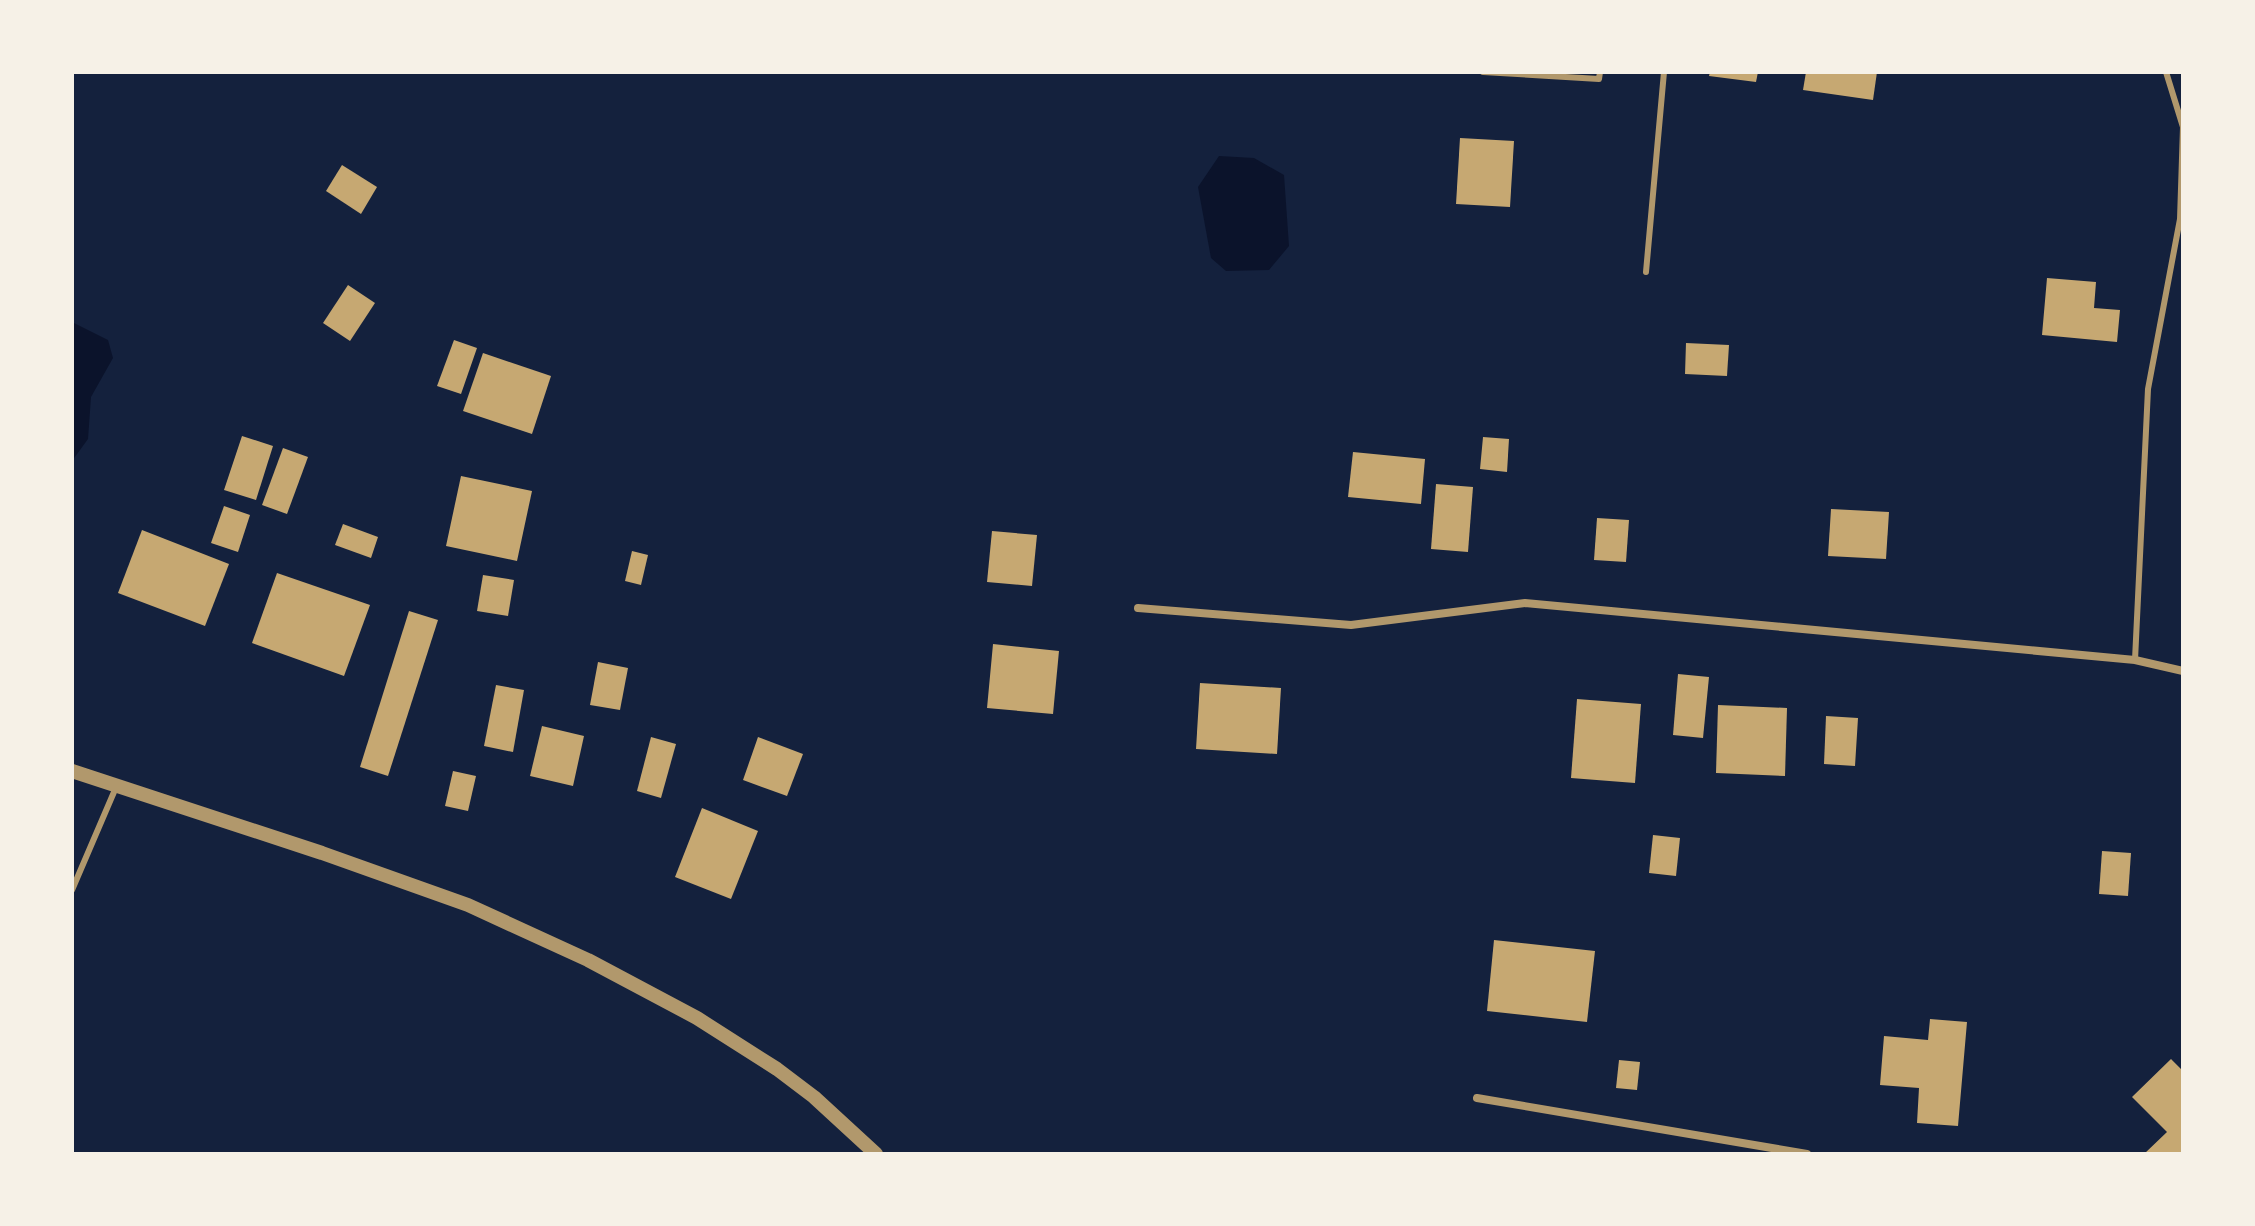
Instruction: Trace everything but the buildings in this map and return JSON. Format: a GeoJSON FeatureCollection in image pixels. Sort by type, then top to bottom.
{"type":"FeatureCollection","features":[{"type":"Feature","properties":{"kind":"street"},"geometry":{"type":"LineString","coordinates":[[1138,608],[1351,625],[1525,603],[2135,660],[2183,671]]}},
{"type":"Feature","properties":{"kind":"street"},"geometry":{"type":"LineString","coordinates":[[72,771],[322,853],[468,905],[588,960],[697,1018],[777,1069],[814,1097],[876,1154]]}},
{"type":"Feature","properties":{"kind":"street"},"geometry":{"type":"LineString","coordinates":[[1477,1098],[1807,1154]]}},
{"type":"Feature","properties":{"kind":"lane"},"geometry":{"type":"LineString","coordinates":[[1483,72],[1599,79],[1600,72]]}},
{"type":"Feature","properties":{"kind":"lane"},"geometry":{"type":"LineString","coordinates":[[1646,272],[1664,72]]}},
{"type":"Feature","properties":{"kind":"lane"},"geometry":{"type":"LineString","coordinates":[[2135,660],[2148,389],[2180,219],[2183,127],[2166,72]]}},
{"type":"Feature","properties":{"kind":"lane"},"geometry":{"type":"LineString","coordinates":[[72,890],[117,785]]}},
{"type":"Feature","properties":{"kind":"water"},"geometry":{"type":"Polygon","coordinates":[[[1219,156],[1254,158],[1284,175],[1289,246],[1269,270],[1226,271],[1211,258],[1198,187],[1219,156]]]}},
{"type":"Feature","properties":{"kind":"water"},"geometry":{"type":"Polygon","coordinates":[[[72,318],[74,323],[108,340],[113,358],[91,397],[88,439],[72,461],[72,318]]]}}]}
